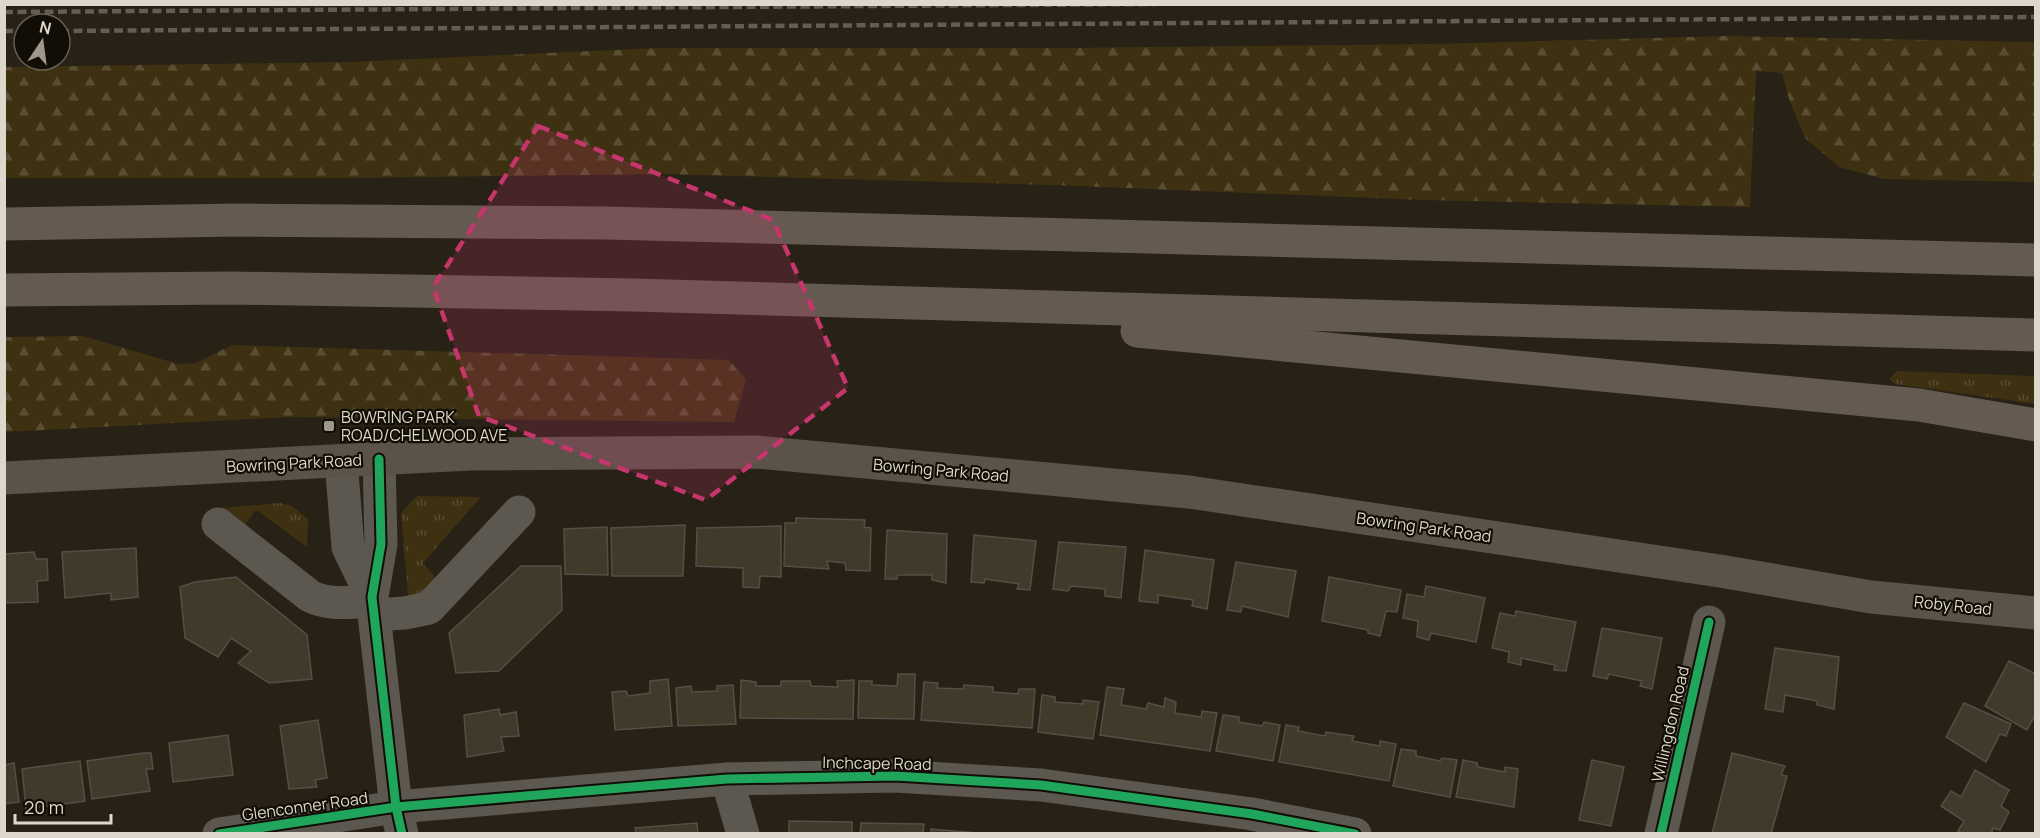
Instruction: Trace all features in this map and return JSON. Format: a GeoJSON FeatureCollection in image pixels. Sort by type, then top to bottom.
{"type":"FeatureCollection","features":[{"type":"Feature","properties":{"kind":"highway"},"geometry":{"type":"LineString","coordinates":[[4,224],[238,220],[606,223],[2036,260]]}},
{"type":"Feature","properties":{"kind":"highway"},"geometry":{"type":"LineString","coordinates":[[4,290],[256,288],[622,295],[2036,335]]}},
{"type":"Feature","properties":{"kind":"highway"},"geometry":{"type":"LineString","coordinates":[[833,302],[1919,405],[2036,425]]}},
{"type":"Feature","properties":{"kind":"main road","name":"Bowring Park Road"},"geometry":{"type":"LineString","coordinates":[[4,478],[470,454],[756,452],[1189,492],[1720,571],[1871,597]]}},
{"type":"Feature","properties":{"kind":"main road","name":"Roby Road"},"geometry":{"type":"LineString","coordinates":[[1871,597],[2036,613]]}},
{"type":"Feature","properties":{"kind":"street"},"geometry":{"type":"LineString","coordinates":[[379,459],[381,544],[373,605],[399,820]]}},
{"type":"Feature","properties":{"kind":"street"},"geometry":{"type":"LineString","coordinates":[[341,461],[348,547],[373,605]]}},
{"type":"Feature","properties":{"kind":"street"},"geometry":{"type":"LineString","coordinates":[[218,524],[317,600],[420,611],[429,608],[519,512]]}},
{"type":"Feature","properties":{"kind":"street","name":"Willingdon Road"},"geometry":{"type":"LineString","coordinates":[[1661,834],[1708,622]]}},
{"type":"Feature","properties":{"kind":"street","name":"Inchcape Road"},"geometry":{"type":"LineString","coordinates":[[399,820],[727,778],[895,777],[1041,785],[1250,824],[1355,834]]}},
{"type":"Feature","properties":{"kind":"street"},"geometry":{"type":"LineString","coordinates":[[727,778],[743,834]]}},
{"type":"Feature","properties":{"kind":"street","name":"Glenconner Road"},"geometry":{"type":"LineString","coordinates":[[219,834],[399,820]]}},
{"type":"Feature","properties":{"kind":"highlighted area"},"geometry":{"type":"Polygon","coordinates":[[[538,126],[773,220],[848,388],[706,500],[479,416],[433,287],[538,126]]]}},
{"type":"Feature","properties":{"kind":"green space"},"geometry":{"type":"Polygon","coordinates":[[[1726,36],[2035,42],[2035,182],[1884,179],[1839,167],[1805,138],[1789,99],[1782,73],[1756,71],[1750,207],[1422,200],[1053,185],[662,174],[343,178],[5,178],[5,67],[12,67],[12,72],[72,72],[72,66],[350,62],[658,48],[1060,48],[1431,44],[1726,36]]]}},
{"type":"Feature","properties":{"kind":"green space"},"geometry":{"type":"Polygon","coordinates":[[[83,336],[178,364],[196,363],[232,345],[729,360],[746,380],[734,422],[289,417],[5,432],[5,337],[83,336]]]}},
{"type":"Feature","properties":{"kind":"green space"},"geometry":{"type":"Polygon","coordinates":[[[1897,371],[2035,376],[2035,404],[1896,384],[1889,379],[1897,371]]]}},
{"type":"Feature","properties":{"kind":"green space"},"geometry":{"type":"Polygon","coordinates":[[[417,496],[481,497],[423,563],[434,575],[433,588],[415,597],[408,595],[401,513],[417,496]]]}},
{"type":"Feature","properties":{"kind":"green space"},"geometry":{"type":"Polygon","coordinates":[[[280,503],[292,506],[308,519],[307,547],[258,511],[255,511],[244,526],[220,511],[222,508],[280,503]]]}},
{"type":"Feature","properties":{"kind":"building"},"geometry":{"type":"Polygon","coordinates":[[[796,518],[865,520],[864,527],[871,528],[870,571],[846,570],[845,563],[827,561],[829,569],[784,566],[785,523],[796,523],[796,518]]]}},
{"type":"Feature","properties":{"kind":"building"},"geometry":{"type":"Polygon","coordinates":[[[685,525],[683,576],[612,576],[611,528],[685,525]]]}},
{"type":"Feature","properties":{"kind":"building"},"geometry":{"type":"Polygon","coordinates":[[[781,526],[781,577],[760,576],[759,588],[743,587],[743,568],[696,566],[697,528],[781,526]]]}},
{"type":"Feature","properties":{"kind":"building"},"geometry":{"type":"Polygon","coordinates":[[[607,527],[608,575],[565,574],[564,529],[607,527]]]}},
{"type":"Feature","properties":{"kind":"building"},"geometry":{"type":"Polygon","coordinates":[[[887,530],[947,534],[946,583],[932,580],[932,575],[898,575],[897,579],[885,579],[887,530]]]}},
{"type":"Feature","properties":{"kind":"building"},"geometry":{"type":"Polygon","coordinates":[[[974,535],[1036,541],[1030,590],[1017,589],[1019,584],[985,579],[984,583],[971,582],[974,535]]]}},
{"type":"Feature","properties":{"kind":"building"},"geometry":{"type":"Polygon","coordinates":[[[1059,542],[1126,547],[1121,598],[1105,596],[1105,589],[1071,586],[1068,591],[1053,589],[1059,542]]]}},
{"type":"Feature","properties":{"kind":"building"},"geometry":{"type":"Polygon","coordinates":[[[136,548],[138,597],[111,600],[111,593],[65,598],[62,552],[136,548]]]}},
{"type":"Feature","properties":{"kind":"building"},"geometry":{"type":"Polygon","coordinates":[[[1145,550],[1214,560],[1207,609],[1192,606],[1193,600],[1158,595],[1158,603],[1139,601],[1145,550]]]}},
{"type":"Feature","properties":{"kind":"building"},"geometry":{"type":"Polygon","coordinates":[[[34,552],[36,559],[47,559],[48,580],[37,581],[38,602],[4,603],[4,554],[34,552]]]}},
{"type":"Feature","properties":{"kind":"building"},"geometry":{"type":"Polygon","coordinates":[[[1236,562],[1296,571],[1288,617],[1242,606],[1241,612],[1227,610],[1236,562]]]}},
{"type":"Feature","properties":{"kind":"building"},"geometry":{"type":"Polygon","coordinates":[[[521,566],[561,566],[562,610],[499,671],[456,673],[449,633],[521,566]]]}},
{"type":"Feature","properties":{"kind":"building"},"geometry":{"type":"Polygon","coordinates":[[[236,577],[307,635],[312,679],[269,683],[238,663],[251,651],[231,638],[218,657],[185,638],[180,587],[195,582],[236,577]]]}},
{"type":"Feature","properties":{"kind":"building"},"geometry":{"type":"Polygon","coordinates":[[[1329,577],[1401,590],[1397,612],[1386,611],[1380,636],[1368,633],[1368,630],[1322,621],[1329,577]]]}},
{"type":"Feature","properties":{"kind":"building"},"geometry":{"type":"Polygon","coordinates":[[[1426,586],[1485,598],[1476,642],[1431,633],[1429,640],[1417,637],[1418,621],[1403,618],[1407,594],[1424,597],[1426,586]]]}},
{"type":"Feature","properties":{"kind":"building"},"geometry":{"type":"Polygon","coordinates":[[[1516,611],[1576,622],[1566,671],[1554,670],[1555,665],[1521,658],[1521,665],[1508,662],[1509,652],[1492,648],[1500,613],[1515,616],[1516,611]]]}},
{"type":"Feature","properties":{"kind":"building"},"geometry":{"type":"Polygon","coordinates":[[[1602,628],[1662,638],[1652,689],[1640,686],[1642,681],[1609,674],[1607,679],[1593,676],[1602,628]]]}},
{"type":"Feature","properties":{"kind":"building"},"geometry":{"type":"Polygon","coordinates":[[[1775,648],[1839,657],[1834,709],[1817,705],[1817,701],[1785,695],[1783,712],[1765,709],[1775,648]]]}},
{"type":"Feature","properties":{"kind":"building"},"geometry":{"type":"Polygon","coordinates":[[[2009,661],[2036,674],[2036,713],[2027,730],[1985,706],[2009,661]]]}},
{"type":"Feature","properties":{"kind":"building"},"geometry":{"type":"Polygon","coordinates":[[[898,674],[915,674],[914,719],[858,718],[859,681],[872,681],[872,685],[897,686],[898,674]]]}},
{"type":"Feature","properties":{"kind":"building"},"geometry":{"type":"Polygon","coordinates":[[[668,679],[672,726],[615,730],[612,692],[626,691],[628,696],[650,693],[650,681],[668,679]]]}},
{"type":"Feature","properties":{"kind":"building"},"geometry":{"type":"Polygon","coordinates":[[[741,680],[756,682],[756,686],[781,686],[781,681],[810,681],[811,686],[838,687],[837,681],[854,680],[853,719],[740,718],[741,680]]]}},
{"type":"Feature","properties":{"kind":"building"},"geometry":{"type":"Polygon","coordinates":[[[924,682],[938,683],[937,688],[963,689],[964,685],[993,687],[993,692],[1018,694],[1019,689],[1035,689],[1032,728],[921,720],[924,682]]]}},
{"type":"Feature","properties":{"kind":"building"},"geometry":{"type":"Polygon","coordinates":[[[733,685],[736,724],[678,726],[676,688],[691,686],[692,692],[717,691],[717,686],[733,685]]]}},
{"type":"Feature","properties":{"kind":"building"},"geometry":{"type":"Polygon","coordinates":[[[1107,687],[1124,689],[1121,705],[1146,709],[1148,703],[1164,707],[1165,698],[1176,702],[1175,713],[1201,717],[1202,711],[1217,713],[1210,751],[1100,735],[1107,687]]]}},
{"type":"Feature","properties":{"kind":"building"},"geometry":{"type":"Polygon","coordinates":[[[1042,695],[1055,697],[1055,702],[1083,704],[1083,700],[1099,702],[1093,739],[1038,732],[1042,695]]]}},
{"type":"Feature","properties":{"kind":"building"},"geometry":{"type":"Polygon","coordinates":[[[1964,703],[2011,724],[2006,736],[2000,734],[1986,762],[1946,737],[1964,703]]]}},
{"type":"Feature","properties":{"kind":"building"},"geometry":{"type":"Polygon","coordinates":[[[499,709],[500,715],[516,712],[519,736],[501,737],[504,751],[467,757],[464,715],[499,709]]]}},
{"type":"Feature","properties":{"kind":"building"},"geometry":{"type":"Polygon","coordinates":[[[1223,715],[1239,717],[1239,722],[1262,726],[1264,722],[1280,725],[1273,761],[1216,751],[1223,715]]]}},
{"type":"Feature","properties":{"kind":"building"},"geometry":{"type":"Polygon","coordinates":[[[318,720],[327,778],[315,780],[317,787],[289,789],[280,726],[318,720]]]}},
{"type":"Feature","properties":{"kind":"building"},"geometry":{"type":"Polygon","coordinates":[[[1286,725],[1299,727],[1298,731],[1325,736],[1326,732],[1354,736],[1352,741],[1380,746],[1380,741],[1396,744],[1389,781],[1279,762],[1286,725]]]}},
{"type":"Feature","properties":{"kind":"building"},"geometry":{"type":"Polygon","coordinates":[[[228,735],[233,775],[173,782],[169,743],[228,735]]]}},
{"type":"Feature","properties":{"kind":"building"},"geometry":{"type":"Polygon","coordinates":[[[1401,749],[1416,751],[1416,756],[1440,761],[1442,758],[1457,760],[1450,797],[1393,786],[1401,749]]]}},
{"type":"Feature","properties":{"kind":"building"},"geometry":{"type":"Polygon","coordinates":[[[151,753],[153,769],[146,769],[150,791],[92,799],[87,761],[151,753]]]}},
{"type":"Feature","properties":{"kind":"building"},"geometry":{"type":"Polygon","coordinates":[[[1732,753],[1785,766],[1781,775],[1787,776],[1771,834],[1712,834],[1732,753]]]}},
{"type":"Feature","properties":{"kind":"building"},"geometry":{"type":"Polygon","coordinates":[[[1463,760],[1477,763],[1478,767],[1505,772],[1505,767],[1518,769],[1514,807],[1456,797],[1463,760]]]}},
{"type":"Feature","properties":{"kind":"building"},"geometry":{"type":"Polygon","coordinates":[[[1592,760],[1624,767],[1611,826],[1579,820],[1592,760]]]}},
{"type":"Feature","properties":{"kind":"building"},"geometry":{"type":"Polygon","coordinates":[[[80,761],[85,801],[26,809],[22,769],[80,761]]]}},
{"type":"Feature","properties":{"kind":"building"},"geometry":{"type":"Polygon","coordinates":[[[14,763],[19,802],[4,804],[4,765],[14,763]]]}},
{"type":"Feature","properties":{"kind":"building"},"geometry":{"type":"Polygon","coordinates":[[[1975,770],[2009,790],[2001,806],[2009,812],[2000,830],[1993,828],[1991,834],[1963,834],[1958,831],[1964,821],[1941,806],[1951,791],[1961,797],[1975,770]]]}},
{"type":"Feature","properties":{"kind":"building"},"geometry":{"type":"Polygon","coordinates":[[[789,821],[852,822],[852,834],[789,834],[789,821]]]}},
{"type":"Feature","properties":{"kind":"building"},"geometry":{"type":"Polygon","coordinates":[[[697,823],[698,834],[636,834],[635,828],[697,823]]]}},
{"type":"Feature","properties":{"kind":"building"},"geometry":{"type":"Polygon","coordinates":[[[861,823],[924,824],[923,834],[860,834],[861,823]]]}},
{"type":"Feature","properties":{"kind":"building"},"geometry":{"type":"Polygon","coordinates":[[[931,829],[989,834],[931,834],[931,829]]]}},
{"type":"Feature","properties":{"kind":"railway"},"geometry":{"type":"LineString","coordinates":[[4,12],[1157,4]]}},
{"type":"Feature","properties":{"kind":"railway"},"geometry":{"type":"LineString","coordinates":[[72,31],[2036,17]]}},
{"type":"Feature","properties":{"kind":"railway"},"geometry":{"type":"LineString","coordinates":[[4,31],[12,31]]}},
{"type":"Feature","properties":{"kind":"cycle path"},"geometry":{"type":"LineString","coordinates":[[379,459],[381,544],[372,597],[396,807],[402,834]]}},
{"type":"Feature","properties":{"kind":"cycle path"},"geometry":{"type":"LineString","coordinates":[[1661,834],[1709,622]]}},
{"type":"Feature","properties":{"kind":"cycle path"},"geometry":{"type":"LineString","coordinates":[[219,834],[396,807],[727,779],[895,776],[1041,785],[1252,814],[1355,834]]}},
{"type":"Feature","properties":{"kind":"place","name":"BOWRING PARK ROAD/CHELWOOD AVE"},"geometry":{"type":"Point","coordinates":[329,426]}}]}
